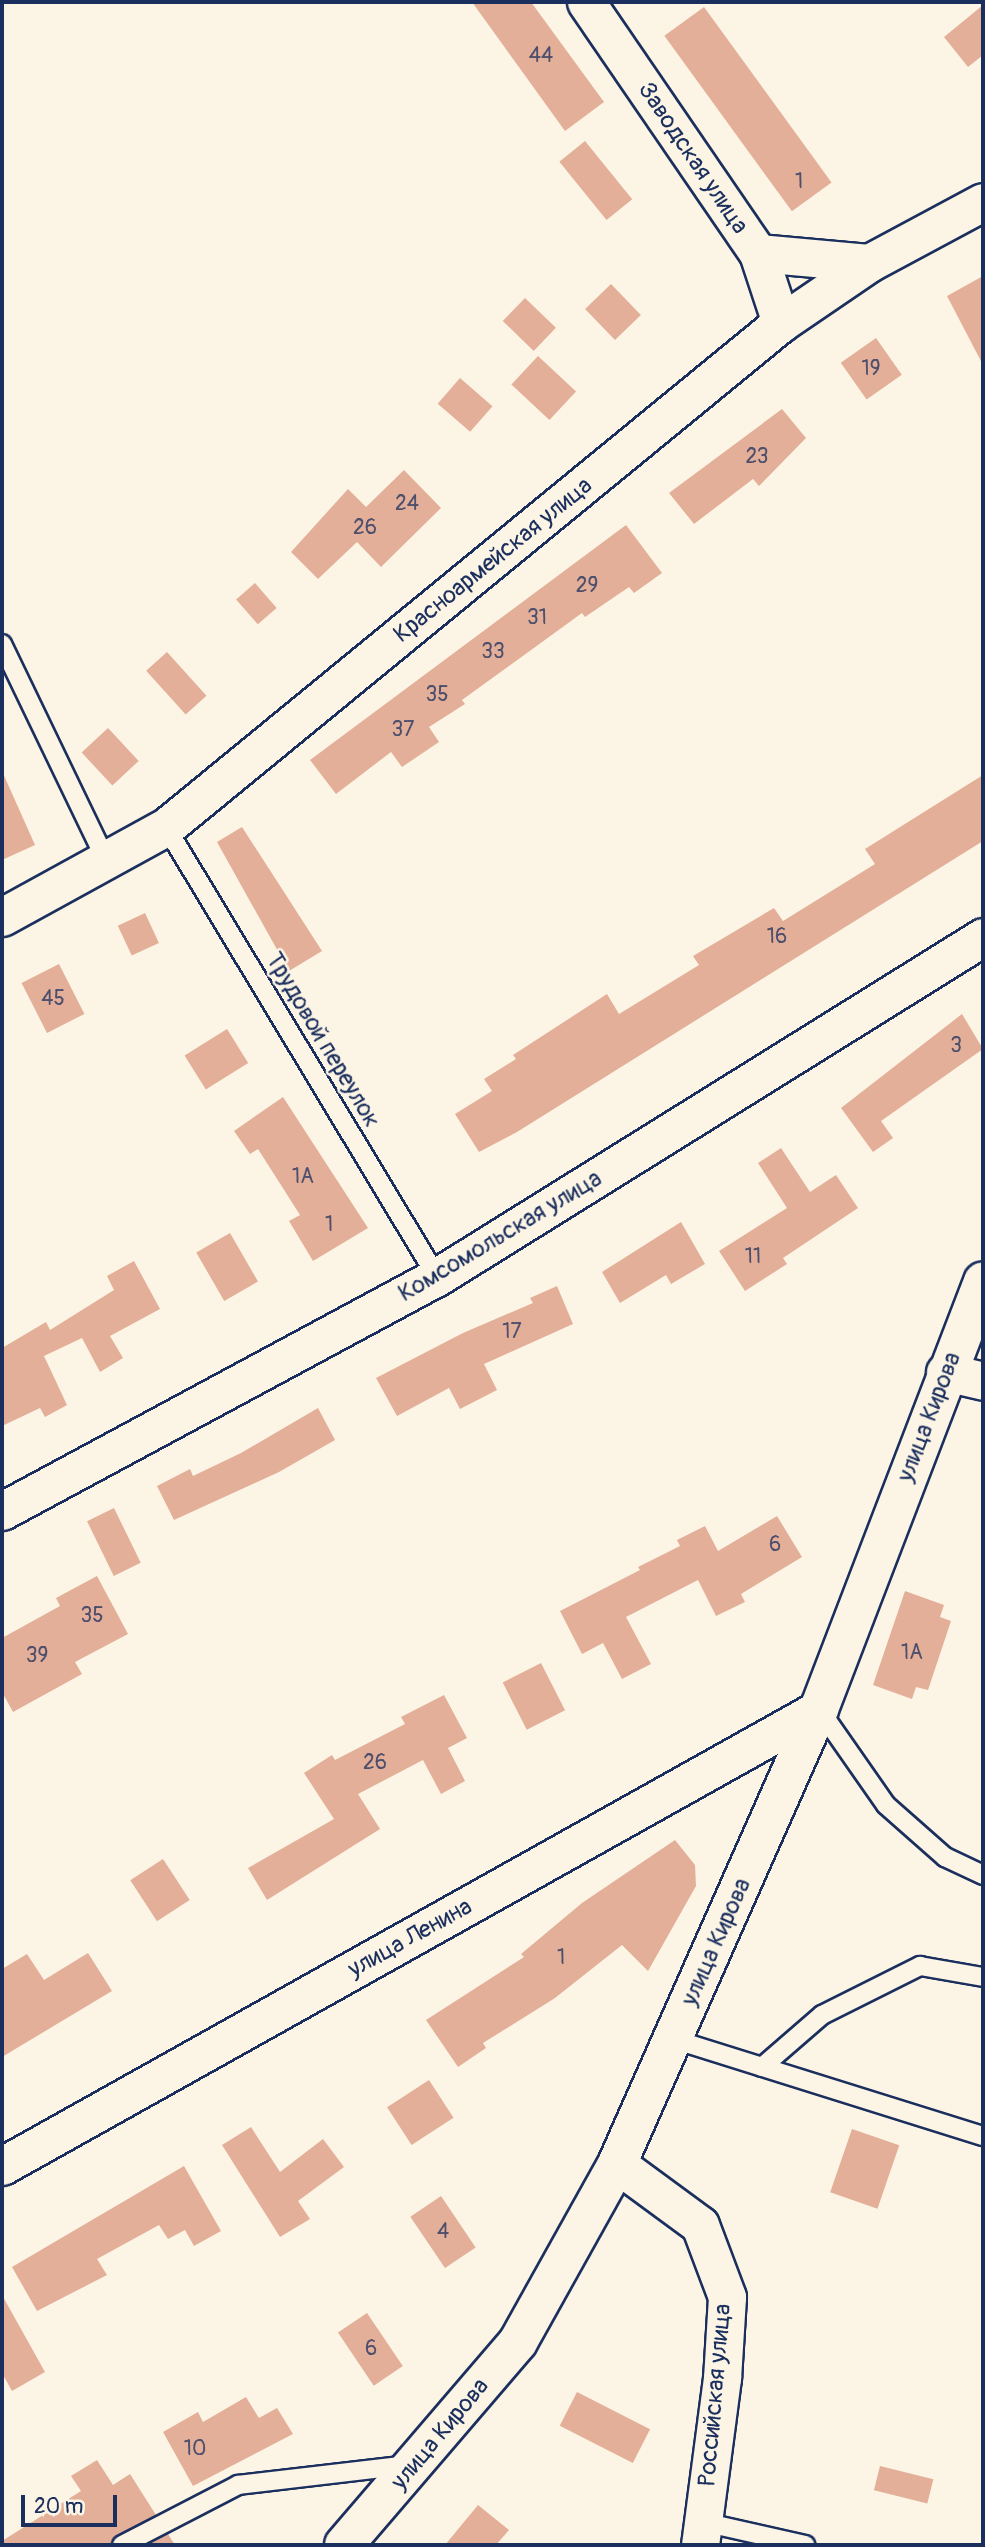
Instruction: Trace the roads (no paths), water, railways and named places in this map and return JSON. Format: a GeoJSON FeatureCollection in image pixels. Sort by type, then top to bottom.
{"type":"FeatureCollection","features":[{"type":"Feature","properties":{"kind":"main road","name":"улица Кирова"},"geometry":{"type":"LineString","coordinates":[[344,2545],[518,2342],[617,2164],[819,1709],[983,1281]]}},
{"type":"Feature","properties":{"kind":"street","name":"Заводская улица"},"geometry":{"type":"LineString","coordinates":[[586,2],[758,253],[781,323]]}},
{"type":"Feature","properties":{"kind":"street","name":"Красноармейская улица"},"geometry":{"type":"LineString","coordinates":[[2,917],[166,827],[781,323],[869,263],[983,202]]}},
{"type":"Feature","properties":{"kind":"street"},"geometry":{"type":"LineString","coordinates":[[758,253],[869,263]]}},
{"type":"Feature","properties":{"kind":"street","name":"Комсомольская улица"},"geometry":{"type":"LineString","coordinates":[[2,1511],[437,1278],[983,937]]}},
{"type":"Feature","properties":{"kind":"street"},"geometry":{"type":"LineString","coordinates":[[946,1372],[983,1381]]}},
{"type":"Feature","properties":{"kind":"street","name":"улица Ленина"},"geometry":{"type":"LineString","coordinates":[[2,2166],[819,1709]]}},
{"type":"Feature","properties":{"kind":"street","name":"Российская улица"},"geometry":{"type":"LineString","coordinates":[[617,2164],[700,2225],[727,2297],[722,2378],[701,2533]]}},
{"type":"Feature","properties":{"kind":"lane"},"geometry":{"type":"LineString","coordinates":[[2,644],[106,860]]}},
{"type":"Feature","properties":{"kind":"lane","name":"Трудовой переулок"},"geometry":{"type":"LineString","coordinates":[[166,827],[437,1278]]}},
{"type":"Feature","properties":{"kind":"lane"},"geometry":{"type":"LineString","coordinates":[[819,1709],[886,1805],[945,1857],[983,1875]]}},
{"type":"Feature","properties":{"kind":"lane"},"geometry":{"type":"LineString","coordinates":[[762,2067],[822,2015],[920,1966],[983,1977]]}},
{"type":"Feature","properties":{"kind":"lane"},"geometry":{"type":"LineString","coordinates":[[673,2039],[983,2136]]}},
{"type":"Feature","properties":{"kind":"lane"},"geometry":{"type":"LineString","coordinates":[[122,2545],[238,2486],[416,2464]]}},
{"type":"Feature","properties":{"kind":"lane"},"geometry":{"type":"LineString","coordinates":[[701,2533],[805,2545]]}}]}
